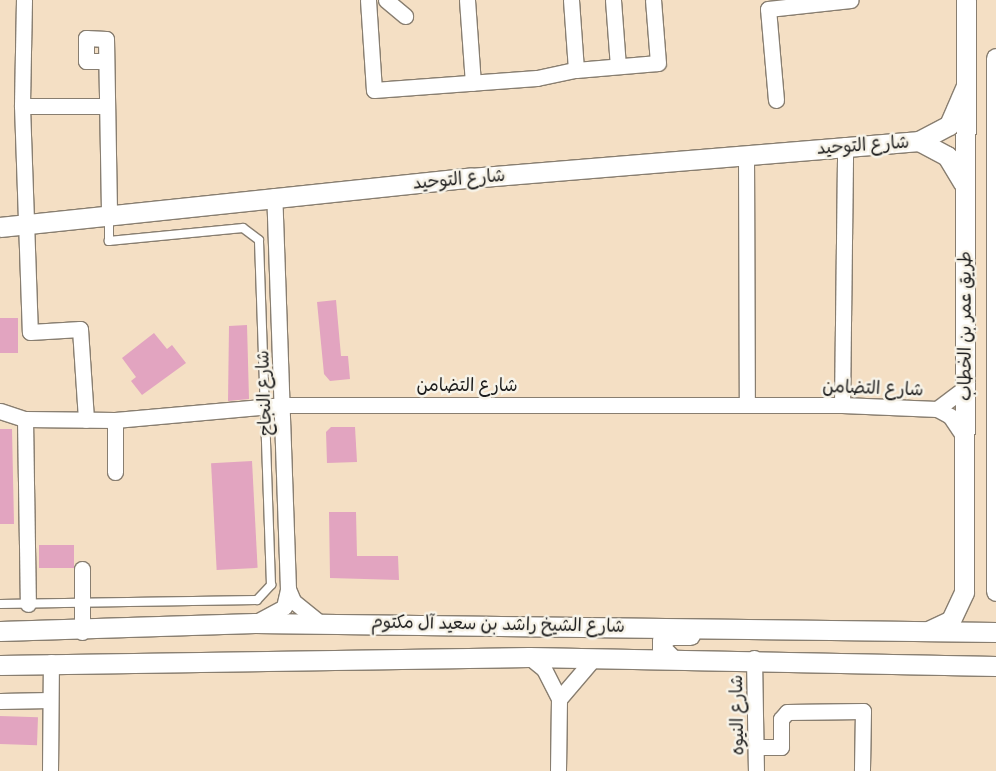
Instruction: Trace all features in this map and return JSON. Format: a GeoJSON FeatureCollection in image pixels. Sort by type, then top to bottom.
{"type":"FeatureCollection","features":[{"type":"Feature","properties":{"kind":"street"},"geometry":{"type":"LineString","coordinates":[[24,0],[22,106],[30,332],[80,329],[86,420]]}},
{"type":"Feature","properties":{"kind":"street"},"geometry":{"type":"LineString","coordinates":[[368,0],[374,90],[537,78],[576,70],[658,63],[652,0]]}},
{"type":"Feature","properties":{"kind":"street"},"geometry":{"type":"LineString","coordinates":[[386,0],[405,16]]}},
{"type":"Feature","properties":{"kind":"street"},"geometry":{"type":"LineString","coordinates":[[467,0],[473,83]]}},
{"type":"Feature","properties":{"kind":"street"},"geometry":{"type":"LineString","coordinates":[[571,0],[576,70]]}},
{"type":"Feature","properties":{"kind":"street"},"geometry":{"type":"LineString","coordinates":[[613,0],[618,66]]}},
{"type":"Feature","properties":{"kind":"street"},"geometry":{"type":"LineString","coordinates":[[776,100],[768,9],[851,0]]}},
{"type":"Feature","properties":{"kind":"street","name":"طريق عمر بن الخطاب"},"geometry":{"type":"LineString","coordinates":[[925,632],[951,620],[964,592],[966,0]]}},
{"type":"Feature","properties":{"kind":"street","name":"طريق عمر بن الخطاب"},"geometry":{"type":"LineString","coordinates":[[996,58],[996,591]]}},
{"type":"Feature","properties":{"kind":"street"},"geometry":{"type":"LineString","coordinates":[[105,62],[104,106],[109,215]]}},
{"type":"Feature","properties":{"kind":"street","name":"شارع التوحيد"},"geometry":{"type":"LineString","coordinates":[[0,227],[274,196],[746,154],[919,141],[949,125],[959,110],[965,88]]}},
{"type":"Feature","properties":{"kind":"street"},"geometry":{"type":"LineString","coordinates":[[22,106],[104,106]]}},
{"type":"Feature","properties":{"kind":"street","name":"شارع التوحيد"},"geometry":{"type":"LineString","coordinates":[[919,141],[947,156],[958,168],[965,190]]}},
{"type":"Feature","properties":{"kind":"street"},"geometry":{"type":"LineString","coordinates":[[842,405],[845,146]]}},
{"type":"Feature","properties":{"kind":"street"},"geometry":{"type":"LineString","coordinates":[[746,154],[747,402]]}},
{"type":"Feature","properties":{"kind":"street","name":"شارع النجاح"},"geometry":{"type":"LineString","coordinates":[[255,623],[284,607],[288,589],[284,405],[274,196]]}},
{"type":"Feature","properties":{"kind":"street"},"geometry":{"type":"LineString","coordinates":[[965,318],[970,328],[981,333],[995,322]]}},
{"type":"Feature","properties":{"kind":"street","name":"شارع التضامن"},"geometry":{"type":"LineString","coordinates":[[937,409],[964,389]]}},
{"type":"Feature","properties":{"kind":"street","name":"شارع التضامن"},"geometry":{"type":"LineString","coordinates":[[0,410],[25,419],[115,420],[267,410],[284,405],[747,402],[937,409],[950,416],[964,437]]}},
{"type":"Feature","properties":{"kind":"street"},"geometry":{"type":"LineString","coordinates":[[25,419],[28,604]]}},
{"type":"Feature","properties":{"kind":"street"},"geometry":{"type":"LineString","coordinates":[[115,420],[115,472]]}},
{"type":"Feature","properties":{"kind":"street"},"geometry":{"type":"LineString","coordinates":[[82,569],[82,632]]}},
{"type":"Feature","properties":{"kind":"street"},"geometry":{"type":"LineString","coordinates":[[288,589],[294,602],[320,623]]}},
{"type":"Feature","properties":{"kind":"street","name":"شارع الشيخ راشد بن سعيد آل مكتوم"},"geometry":{"type":"LineString","coordinates":[[0,631],[82,632],[255,623],[320,623],[846,627],[925,632],[996,632]]}},
{"type":"Feature","properties":{"kind":"street"},"geometry":{"type":"LineString","coordinates":[[670,658],[662,650],[662,641],[670,635],[846,627]]}},
{"type":"Feature","properties":{"kind":"street"},"geometry":{"type":"LineString","coordinates":[[529,657],[544,668],[559,699],[558,771]]}},
{"type":"Feature","properties":{"kind":"street"},"geometry":{"type":"LineString","coordinates":[[559,699],[595,657]]}},
{"type":"Feature","properties":{"kind":"street","name":"شارع الشيخ راشد بن سعيد آل مكتوم"},"geometry":{"type":"LineString","coordinates":[[0,665],[51,662],[595,657],[754,658],[996,666]]}},
{"type":"Feature","properties":{"kind":"street","name":"شارع النيوه"},"geometry":{"type":"LineString","coordinates":[[754,658],[756,771]]}},
{"type":"Feature","properties":{"kind":"street"},"geometry":{"type":"LineString","coordinates":[[50,771],[51,662]]}},
{"type":"Feature","properties":{"kind":"street"},"geometry":{"type":"LineString","coordinates":[[0,701],[50,700]]}},
{"type":"Feature","properties":{"kind":"street"},"geometry":{"type":"LineString","coordinates":[[756,747],[781,747],[781,719],[787,712],[863,711],[862,771]]}},
{"type":"Feature","properties":{"kind":"lane"},"geometry":{"type":"LineString","coordinates":[[0,604],[257,600],[271,585],[267,410],[259,240],[243,228],[109,241],[109,215]]}},
{"type":"Feature","properties":{"kind":"building"},"geometry":{"type":"Polygon","coordinates":[[[336,300],[341,356],[348,356],[350,379],[330,381],[324,374],[317,302],[336,300]]]}},
{"type":"Feature","properties":{"kind":"building"},"geometry":{"type":"Polygon","coordinates":[[[0,318],[18,318],[18,353],[0,353],[0,318]]]}},
{"type":"Feature","properties":{"kind":"building"},"geometry":{"type":"Polygon","coordinates":[[[247,325],[249,399],[228,401],[229,326],[247,325]]]}},
{"type":"Feature","properties":{"kind":"building"},"geometry":{"type":"Polygon","coordinates":[[[154,333],[167,349],[172,345],[186,363],[142,395],[131,381],[136,377],[122,358],[154,333]]]}},
{"type":"Feature","properties":{"kind":"building"},"geometry":{"type":"Polygon","coordinates":[[[331,427],[355,427],[357,462],[327,463],[326,432],[331,427]]]}},
{"type":"Feature","properties":{"kind":"building"},"geometry":{"type":"Polygon","coordinates":[[[0,429],[12,429],[14,524],[0,524],[0,429]]]}},
{"type":"Feature","properties":{"kind":"building"},"geometry":{"type":"Polygon","coordinates":[[[252,461],[258,568],[217,570],[211,463],[252,461]]]}},
{"type":"Feature","properties":{"kind":"building"},"geometry":{"type":"Polygon","coordinates":[[[329,512],[356,512],[357,556],[398,556],[399,580],[330,578],[329,512]]]}},
{"type":"Feature","properties":{"kind":"building"},"geometry":{"type":"Polygon","coordinates":[[[39,545],[74,545],[74,568],[39,568],[39,545]]]}},
{"type":"Feature","properties":{"kind":"building"},"geometry":{"type":"Polygon","coordinates":[[[0,716],[38,717],[37,745],[0,744],[0,716]]]}}]}
